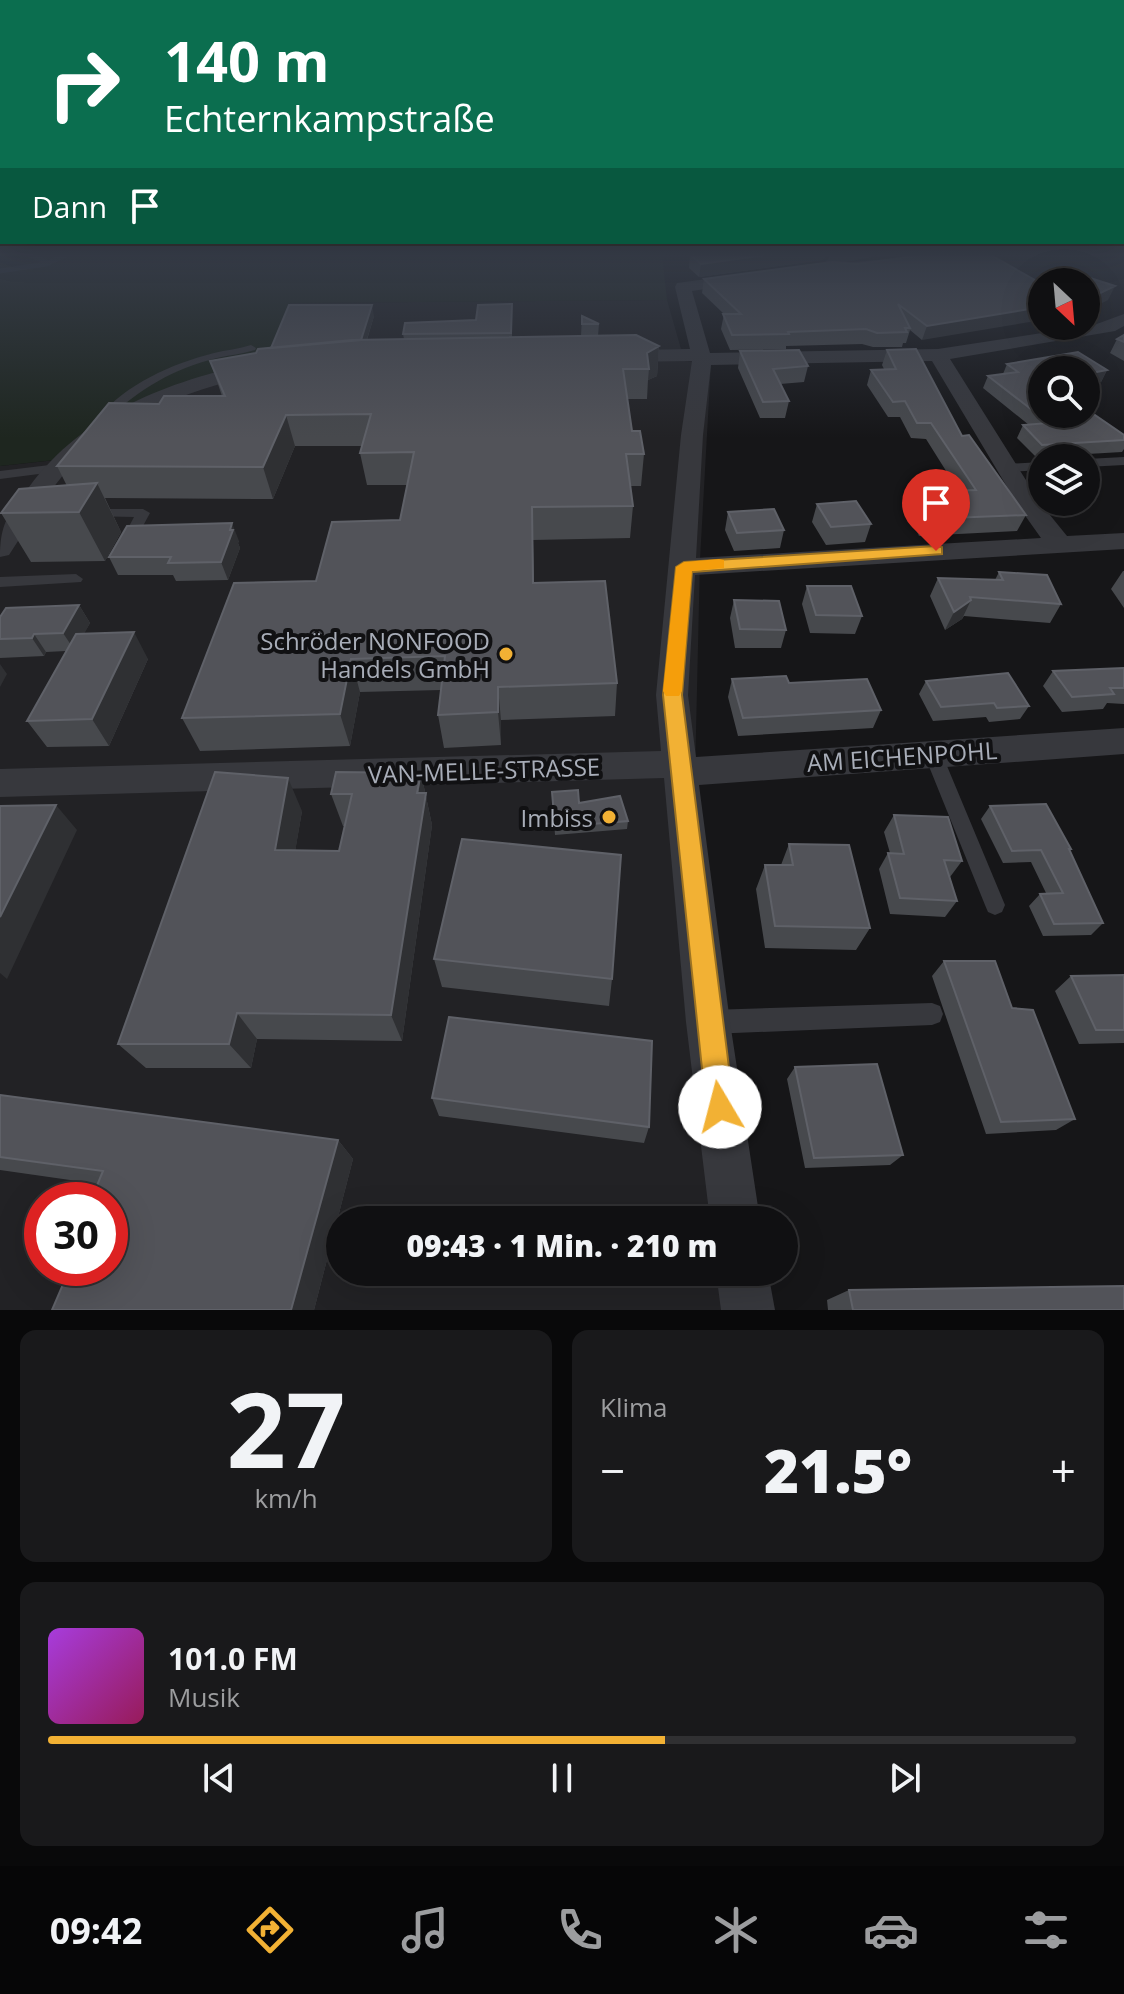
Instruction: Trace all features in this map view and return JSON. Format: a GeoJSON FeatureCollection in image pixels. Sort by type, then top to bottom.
{"type":"FeatureCollection","features":[{"type":"Feature","properties":{"kind":"street"},"geometry":{"type":"LineString","coordinates":[[690,315],[701,357],[672,695],[708,1022],[733,1206]]}},
{"type":"Feature","properties":{"kind":"street"},"geometry":{"type":"LineString","coordinates":[[593,357],[938,355],[1119,326]]}},
{"type":"Feature","properties":{"kind":"street"},"geometry":{"type":"LineString","coordinates":[[938,355],[1007,468],[1059,544]]}},
{"type":"Feature","properties":{"kind":"street"},"geometry":{"type":"LineString","coordinates":[[0,549],[30,513],[68,456],[105,426],[158,399],[209,381],[273,367]]}},
{"type":"Feature","properties":{"kind":"street"},"geometry":{"type":"LineString","coordinates":[[684,567],[1124,541]]}},
{"type":"Feature","properties":{"kind":"street","name":"AM EICHENPOHL"},"geometry":{"type":"LineString","coordinates":[[680,768],[1124,741]]}},
{"type":"Feature","properties":{"kind":"street","name":"VAN-MELLE-STRASSE"},"geometry":{"type":"LineString","coordinates":[[0,783],[680,768]]}},
{"type":"Feature","properties":{"kind":"street"},"geometry":{"type":"LineString","coordinates":[[744,1286],[748,1310]]}},
{"type":"Feature","properties":{"kind":"lane"},"geometry":{"type":"LineString","coordinates":[[105,426],[99,423],[126,394],[175,370],[216,355],[251,348]]}},
{"type":"Feature","properties":{"kind":"lane"},"geometry":{"type":"LineString","coordinates":[[1100,462],[1124,461]]}},
{"type":"Feature","properties":{"kind":"lane"},"geometry":{"type":"LineString","coordinates":[[1007,468],[1028,467]]}},
{"type":"Feature","properties":{"kind":"lane"},"geometry":{"type":"LineString","coordinates":[[0,475],[58,468]]}},
{"type":"Feature","properties":{"kind":"lane"},"geometry":{"type":"LineString","coordinates":[[83,513],[143,513],[132,534]]}},
{"type":"Feature","properties":{"kind":"lane"},"geometry":{"type":"LineString","coordinates":[[0,582],[76,579]]}},
{"type":"Feature","properties":{"kind":"lane"},"geometry":{"type":"LineString","coordinates":[[933,754],[995,905]]}},
{"type":"Feature","properties":{"kind":"lane"},"geometry":{"type":"LineString","coordinates":[[708,1022],[932,1014]]}},
{"type":"Feature","properties":{"kind":"shaded area"},"geometry":{"type":"Polygon","coordinates":[[[0,315],[286,315],[275,353],[266,365],[89,428],[55,460],[0,466],[0,315]]]}},
{"type":"Feature","properties":{"kind":"shaded area"},"geometry":{"type":"Polygon","coordinates":[[[286,315],[671,315],[681,349],[316,358],[275,353],[286,315]]]}},
{"type":"Feature","properties":{"kind":"shaded area"},"geometry":{"type":"Polygon","coordinates":[[[673,360],[711,363],[700,560],[695,776],[754,1206],[326,1206],[326,1286],[765,1286],[768,1310],[0,1310],[0,466],[55,460],[182,395],[220,382],[673,360]]]}},
{"type":"Feature","properties":{"kind":"building"},"geometry":{"type":"Polygon","coordinates":[[[285,315],[369,315],[361,340],[271,348],[285,315]]]}},
{"type":"Feature","properties":{"kind":"building"},"geometry":{"type":"Polygon","coordinates":[[[477,315],[512,315],[511,333],[403,334],[405,323],[476,320],[477,315]]]}},
{"type":"Feature","properties":{"kind":"building"},"geometry":{"type":"Polygon","coordinates":[[[723,315],[904,315],[910,328],[905,328],[907,332],[877,333],[866,329],[732,335],[723,315]]]}},
{"type":"Feature","properties":{"kind":"building"},"geometry":{"type":"Polygon","coordinates":[[[913,315],[993,315],[927,326],[913,315]]]}},
{"type":"Feature","properties":{"kind":"building"},"geometry":{"type":"Polygon","coordinates":[[[582,316],[599,324],[582,324],[582,316]]]}},
{"type":"Feature","properties":{"kind":"building"},"geometry":{"type":"Polygon","coordinates":[[[636,335],[659,346],[647,353],[649,369],[623,369],[632,431],[640,431],[644,454],[626,454],[633,506],[532,507],[533,583],[605,581],[617,683],[498,687],[498,712],[438,715],[445,656],[351,659],[340,714],[182,718],[234,583],[316,581],[332,522],[400,520],[414,452],[360,453],[371,414],[286,415],[263,467],[57,466],[109,403],[159,404],[164,396],[225,396],[210,361],[256,353],[258,349],[352,340],[636,335]]]}},
{"type":"Feature","properties":{"kind":"building"},"geometry":{"type":"Polygon","coordinates":[[[916,349],[962,436],[969,435],[1026,515],[925,519],[912,492],[976,490],[931,423],[917,423],[905,401],[893,402],[871,370],[896,369],[887,350],[916,349]]]}},
{"type":"Feature","properties":{"kind":"building"},"geometry":{"type":"Polygon","coordinates":[[[799,350],[808,366],[773,369],[789,401],[763,402],[740,351],[799,350]]]}},
{"type":"Feature","properties":{"kind":"building"},"geometry":{"type":"Polygon","coordinates":[[[1078,352],[1084,356],[1054,356],[1078,352]]]}},
{"type":"Feature","properties":{"kind":"building"},"geometry":{"type":"Polygon","coordinates":[[[1028,360],[1028,407],[988,376],[1018,372],[1007,364],[1028,360]]]}},
{"type":"Feature","properties":{"kind":"building"},"geometry":{"type":"Polygon","coordinates":[[[1100,419],[1124,435],[1124,440],[1041,444],[1023,425],[1028,425],[1028,428],[1100,428],[1100,419]]]}},
{"type":"Feature","properties":{"kind":"building"},"geometry":{"type":"Polygon","coordinates":[[[97,483],[79,512],[1,513],[19,489],[97,483]]]}},
{"type":"Feature","properties":{"kind":"building"},"geometry":{"type":"Polygon","coordinates":[[[856,501],[871,524],[831,527],[817,504],[856,501]]]}},
{"type":"Feature","properties":{"kind":"building"},"geometry":{"type":"Polygon","coordinates":[[[774,509],[784,530],[737,533],[728,512],[774,509]]]}},
{"type":"Feature","properties":{"kind":"building"},"geometry":{"type":"Polygon","coordinates":[[[232,523],[230,530],[233,530],[221,562],[168,563],[171,557],[109,557],[127,526],[232,523]]]}},
{"type":"Feature","properties":{"kind":"building"},"geometry":{"type":"Polygon","coordinates":[[[999,572],[1047,575],[1061,604],[970,597],[971,600],[954,612],[938,578],[1003,580],[999,572]]]}},
{"type":"Feature","properties":{"kind":"building"},"geometry":{"type":"Polygon","coordinates":[[[807,586],[851,586],[862,616],[816,615],[807,586]]]}},
{"type":"Feature","properties":{"kind":"building"},"geometry":{"type":"Polygon","coordinates":[[[734,600],[779,601],[786,630],[740,629],[734,600]]]}},
{"type":"Feature","properties":{"kind":"building"},"geometry":{"type":"Polygon","coordinates":[[[79,605],[63,633],[0,639],[0,617],[6,608],[79,605]]]}},
{"type":"Feature","properties":{"kind":"building"},"geometry":{"type":"Polygon","coordinates":[[[134,632],[92,719],[27,721],[76,634],[134,632]]]}},
{"type":"Feature","properties":{"kind":"building"},"geometry":{"type":"Polygon","coordinates":[[[1124,668],[1124,688],[1110,688],[1114,694],[1072,697],[1053,671],[1124,668]]]}},
{"type":"Feature","properties":{"kind":"building"},"geometry":{"type":"Polygon","coordinates":[[[1008,673],[1029,706],[997,708],[994,703],[941,707],[926,681],[1008,673]]]}},
{"type":"Feature","properties":{"kind":"building"},"geometry":{"type":"Polygon","coordinates":[[[786,676],[789,683],[867,679],[881,710],[743,718],[732,679],[786,676]]]}},
{"type":"Feature","properties":{"kind":"building"},"geometry":{"type":"Polygon","coordinates":[[[215,772],[288,778],[275,850],[339,851],[352,794],[331,794],[336,772],[421,773],[417,793],[426,793],[391,1015],[237,1013],[229,1044],[118,1044],[215,772]]]}},
{"type":"Feature","properties":{"kind":"building"},"geometry":{"type":"Polygon","coordinates":[[[578,790],[579,803],[620,796],[628,821],[555,827],[552,792],[578,790]]]}},
{"type":"Feature","properties":{"kind":"building"},"geometry":{"type":"Polygon","coordinates":[[[1046,804],[1071,849],[1103,923],[1054,924],[1040,894],[1063,893],[1041,850],[1012,851],[990,806],[1046,804]]]}},
{"type":"Feature","properties":{"kind":"building"},"geometry":{"type":"Polygon","coordinates":[[[56,805],[0,917],[0,806],[56,805]]]}},
{"type":"Feature","properties":{"kind":"building"},"geometry":{"type":"Polygon","coordinates":[[[894,815],[948,817],[962,861],[944,860],[957,901],[900,898],[888,853],[904,854],[894,815]]]}},
{"type":"Feature","properties":{"kind":"building"},"geometry":{"type":"Polygon","coordinates":[[[462,839],[621,855],[612,979],[434,959],[462,839]]]}},
{"type":"Feature","properties":{"kind":"building"},"geometry":{"type":"Polygon","coordinates":[[[789,844],[849,845],[870,928],[775,926],[765,865],[793,865],[789,844]]]}},
{"type":"Feature","properties":{"kind":"building"},"geometry":{"type":"Polygon","coordinates":[[[944,961],[995,961],[1012,1008],[1033,1010],[1075,1119],[1001,1122],[944,961]]]}},
{"type":"Feature","properties":{"kind":"building"},"geometry":{"type":"Polygon","coordinates":[[[1124,975],[1124,1030],[1096,1030],[1071,976],[1124,975]]]}},
{"type":"Feature","properties":{"kind":"building"},"geometry":{"type":"Polygon","coordinates":[[[449,1017],[652,1041],[649,1127],[432,1098],[449,1017]]]}},
{"type":"Feature","properties":{"kind":"building"},"geometry":{"type":"Polygon","coordinates":[[[877,1064],[903,1155],[814,1158],[795,1067],[877,1064]]]}},
{"type":"Feature","properties":{"kind":"building"},"geometry":{"type":"Polygon","coordinates":[[[0,1095],[338,1140],[291,1310],[52,1310],[62,1286],[128,1286],[128,1182],[98,1182],[103,1171],[0,1157],[0,1095]]]}},
{"type":"Feature","properties":{"kind":"building"},"geometry":{"type":"Polygon","coordinates":[[[1124,1286],[1124,1310],[853,1310],[849,1290],[1124,1286]]]}},
{"type":"Feature","properties":{"kind":"slow traffic"},"geometry":{"type":"LineString","coordinates":[[673,691],[684,567],[719,564]]}},
{"type":"Feature","properties":{"kind":"place","name":"Schröder NONFOOD Handels GmbH"},"geometry":{"type":"Point","coordinates":[506,654]}},
{"type":"Feature","properties":{"kind":"place","name":"Imbiss"},"geometry":{"type":"Point","coordinates":[609,817]}},
{"type":"Feature","properties":{"kind":"route"},"geometry":{"type":"LineString","coordinates":[[720,1107],[672,695],[684,567],[936,551]]}}]}
